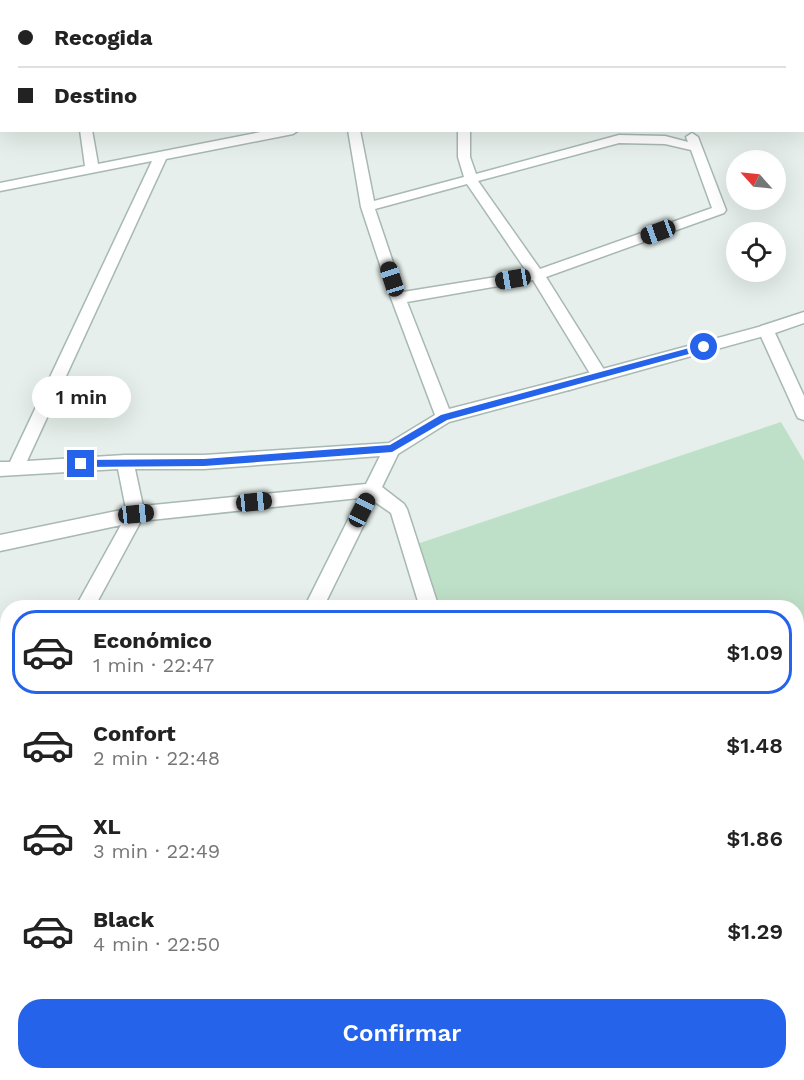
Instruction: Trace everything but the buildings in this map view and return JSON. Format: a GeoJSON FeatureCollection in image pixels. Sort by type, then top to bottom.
{"type":"FeatureCollection","features":[{"type":"Feature","properties":{"kind":"street"},"geometry":{"type":"LineString","coordinates":[[86,132],[92,170]]}},
{"type":"Feature","properties":{"kind":"street"},"geometry":{"type":"LineString","coordinates":[[210,132],[215,146]]}},
{"type":"Feature","properties":{"kind":"street"},"geometry":{"type":"LineString","coordinates":[[0,187],[160,158],[283,132]]}},
{"type":"Feature","properties":{"kind":"street"},"geometry":{"type":"LineString","coordinates":[[354,132],[368,207],[398,298],[444,417]]}},
{"type":"Feature","properties":{"kind":"street"},"geometry":{"type":"LineString","coordinates":[[464,132],[464,157],[471,180],[537,275],[600,376]]}},
{"type":"Feature","properties":{"kind":"street"},"geometry":{"type":"LineString","coordinates":[[368,207],[619,139],[694,143],[720,210],[537,275],[398,298]]}},
{"type":"Feature","properties":{"kind":"street"},"geometry":{"type":"LineString","coordinates":[[160,158],[8,467],[125,462],[204,462],[392,449],[444,417],[766,330],[804,317]]}},
{"type":"Feature","properties":{"kind":"street"},"geometry":{"type":"LineString","coordinates":[[766,330],[804,414]]}},
{"type":"Feature","properties":{"kind":"street"},"geometry":{"type":"LineString","coordinates":[[317,600],[392,449]]}},
{"type":"Feature","properties":{"kind":"street"},"geometry":{"type":"LineString","coordinates":[[88,600],[136,514],[125,462]]}},
{"type":"Feature","properties":{"kind":"street"},"geometry":{"type":"LineString","coordinates":[[0,543],[136,514],[372,490],[398,509],[427,600]]}},
{"type":"Feature","properties":{"kind":"green space"},"geometry":{"type":"Polygon","coordinates":[[[781,422],[804,461],[804,600],[433,600],[414,545],[781,422]]]}},
{"type":"Feature","properties":{"kind":"route"},"geometry":{"type":"LineString","coordinates":[[81,464],[204,462],[392,449],[444,417],[704,347]]}}]}
